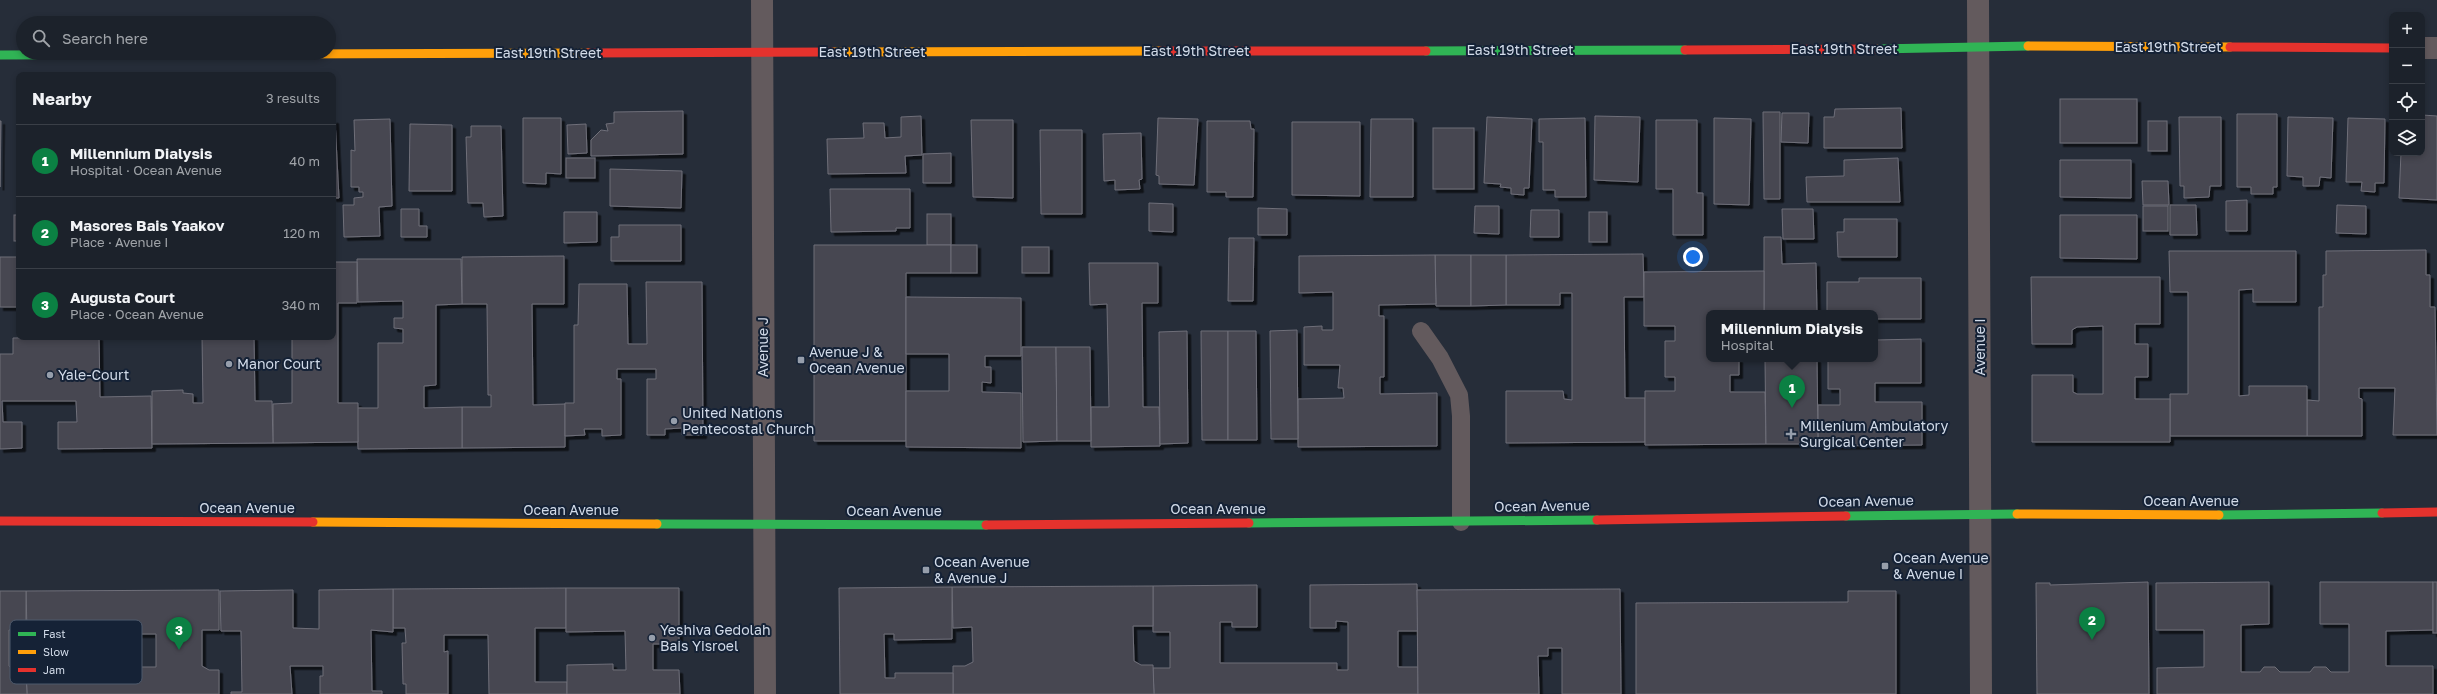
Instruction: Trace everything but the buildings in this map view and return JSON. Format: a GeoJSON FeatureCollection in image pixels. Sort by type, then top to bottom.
{"type":"FeatureCollection","features":[{"type":"Feature","properties":{"kind":"main road","name":"East 19th Street"},"geometry":{"type":"LineString","coordinates":[[336,54],[1978,47],[2389,48]]}},
{"type":"Feature","properties":{"kind":"main road","name":"East 19th Street"},"geometry":{"type":"LineString","coordinates":[[0,55],[16,55]]}},
{"type":"Feature","properties":{"kind":"main road","name":"Ocean Avenue"},"geometry":{"type":"LineString","coordinates":[[0,521],[764,525],[1461,522],[1980,514],[2239,515],[2437,512]]}},
{"type":"Feature","properties":{"kind":"street","name":"Avenue J"},"geometry":{"type":"LineString","coordinates":[[762,0],[765,694]]}},
{"type":"Feature","properties":{"kind":"street","name":"Avenue I"},"geometry":{"type":"LineString","coordinates":[[1978,0],[1981,694]]}},
{"type":"Feature","properties":{"kind":"street"},"geometry":{"type":"LineString","coordinates":[[2425,48],[2437,48]]}},
{"type":"Feature","properties":{"kind":"lane"},"geometry":{"type":"LineString","coordinates":[[1421,331],[1440,358],[1459,395],[1461,416],[1461,522]]}},
{"type":"Feature","properties":{"kind":"traffic: fast"},"geometry":{"type":"LineString","coordinates":[[1877,49],[2028,46]]}},
{"type":"Feature","properties":{"kind":"traffic: fast"},"geometry":{"type":"LineString","coordinates":[[1426,51],[1685,50]]}},
{"type":"Feature","properties":{"kind":"traffic: fast"},"geometry":{"type":"LineString","coordinates":[[0,55],[16,55]]}},
{"type":"Feature","properties":{"kind":"traffic: fast"},"geometry":{"type":"LineString","coordinates":[[2219,515],[2382,513]]}},
{"type":"Feature","properties":{"kind":"traffic: fast"},"geometry":{"type":"LineString","coordinates":[[1846,516],[2017,514]]}},
{"type":"Feature","properties":{"kind":"traffic: fast"},"geometry":{"type":"LineString","coordinates":[[1249,523],[1597,520]]}},
{"type":"Feature","properties":{"kind":"traffic: fast"},"geometry":{"type":"LineString","coordinates":[[657,524],[986,525]]}},
{"type":"Feature","properties":{"kind":"traffic: slow"},"geometry":{"type":"LineString","coordinates":[[2028,46],[2230,47]]}},
{"type":"Feature","properties":{"kind":"traffic: slow"},"geometry":{"type":"LineString","coordinates":[[832,52],[1161,51]]}},
{"type":"Feature","properties":{"kind":"traffic: slow"},"geometry":{"type":"LineString","coordinates":[[336,54],[588,53]]}},
{"type":"Feature","properties":{"kind":"traffic: slow"},"geometry":{"type":"LineString","coordinates":[[2017,514],[2219,515]]}},
{"type":"Feature","properties":{"kind":"traffic: slow"},"geometry":{"type":"LineString","coordinates":[[313,522],[657,524]]}},
{"type":"Feature","properties":{"kind":"traffic: jam"},"geometry":{"type":"LineString","coordinates":[[2230,47],[2389,48]]}},
{"type":"Feature","properties":{"kind":"traffic: jam"},"geometry":{"type":"LineString","coordinates":[[1685,50],[1877,49]]}},
{"type":"Feature","properties":{"kind":"traffic: jam"},"geometry":{"type":"LineString","coordinates":[[1161,51],[1426,51]]}},
{"type":"Feature","properties":{"kind":"traffic: jam"},"geometry":{"type":"LineString","coordinates":[[588,53],[832,52]]}},
{"type":"Feature","properties":{"kind":"traffic: jam"},"geometry":{"type":"LineString","coordinates":[[2382,513],[2437,512]]}},
{"type":"Feature","properties":{"kind":"traffic: jam"},"geometry":{"type":"LineString","coordinates":[[1597,520],[1846,516]]}},
{"type":"Feature","properties":{"kind":"traffic: jam"},"geometry":{"type":"LineString","coordinates":[[0,521],[313,522]]}},
{"type":"Feature","properties":{"kind":"traffic: jam"},"geometry":{"type":"LineString","coordinates":[[986,525],[1249,523]]}},
{"type":"Feature","properties":{"kind":"place","name":"Avenue J & Ocean Avenue"},"geometry":{"type":"Point","coordinates":[801,360]}},
{"type":"Feature","properties":{"kind":"place","name":"Manor Court"},"geometry":{"type":"Point","coordinates":[229,364]}},
{"type":"Feature","properties":{"kind":"place","name":"Yale-Court"},"geometry":{"type":"Point","coordinates":[50,375]}},
{"type":"Feature","properties":{"kind":"place","name":"Millennium Dialysis"},"geometry":{"type":"Point","coordinates":[1792,408]}},
{"type":"Feature","properties":{"kind":"place","name":"United Nations Pentecostal Church"},"geometry":{"type":"Point","coordinates":[674,421]}},
{"type":"Feature","properties":{"kind":"place","name":"Millenium Ambulatory Surgical Center"},"geometry":{"type":"Point","coordinates":[1791,434]}},
{"type":"Feature","properties":{"kind":"place","name":"Ocean Avenue & Avenue I"},"geometry":{"type":"Point","coordinates":[1885,566]}},
{"type":"Feature","properties":{"kind":"place","name":"Ocean Avenue & Avenue J"},"geometry":{"type":"Point","coordinates":[926,570]}},
{"type":"Feature","properties":{"kind":"place","name":"Yeshiva Gedolah Bais Yisroel"},"geometry":{"type":"Point","coordinates":[652,638]}},
{"type":"Feature","properties":{"kind":"place","name":"Masores Bais Yaakov"},"geometry":{"type":"Point","coordinates":[2092,640]}},
{"type":"Feature","properties":{"kind":"place","name":"Augusta Court"},"geometry":{"type":"Point","coordinates":[179,650]}}]}
